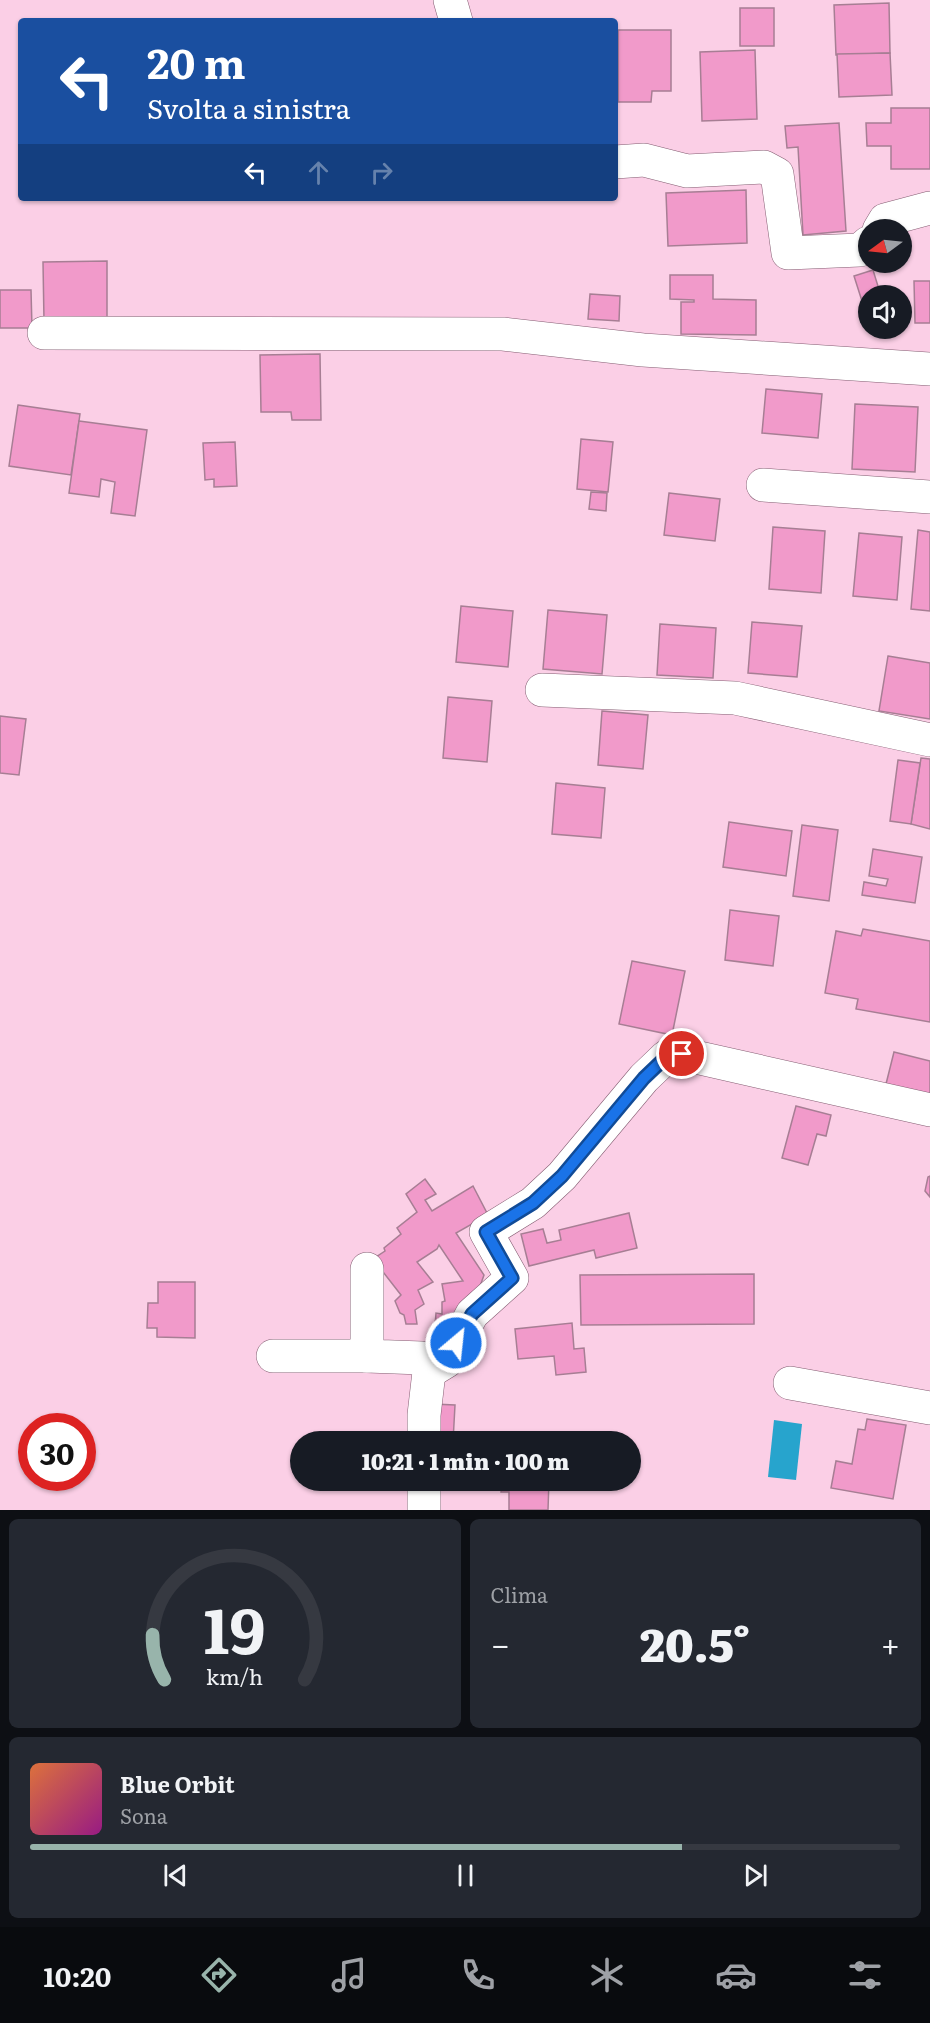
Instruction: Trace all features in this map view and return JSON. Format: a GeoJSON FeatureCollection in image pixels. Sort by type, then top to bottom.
{"type":"FeatureCollection","features":[{"type":"Feature","properties":{"kind":"street"},"geometry":{"type":"LineString","coordinates":[[450,0],[455,18]]}},
{"type":"Feature","properties":{"kind":"street"},"geometry":{"type":"LineString","coordinates":[[618,162],[644,160],[687,171],[764,167],[777,174],[788,253],[858,250]]}},
{"type":"Feature","properties":{"kind":"street"},"geometry":{"type":"LineString","coordinates":[[889,219],[930,208]]}},
{"type":"Feature","properties":{"kind":"street"},"geometry":{"type":"LineString","coordinates":[[44,333],[503,334],[643,350],[930,369]]}},
{"type":"Feature","properties":{"kind":"street"},"geometry":{"type":"LineString","coordinates":[[763,485],[930,497]]}},
{"type":"Feature","properties":{"kind":"street"},"geometry":{"type":"LineString","coordinates":[[542,690],[735,698],[930,740]]}},
{"type":"Feature","properties":{"kind":"street"},"geometry":{"type":"LineString","coordinates":[[429,1372],[447,1361],[472,1314],[512,1278],[486,1232],[533,1203],[562,1176],[644,1078],[666,1057],[682,1054],[924,1121]]}},
{"type":"Feature","properties":{"kind":"street"},"geometry":{"type":"LineString","coordinates":[[367,1269],[367,1356]]}},
{"type":"Feature","properties":{"kind":"street"},"geometry":{"type":"LineString","coordinates":[[273,1356],[422,1358],[429,1372],[424,1431]]}},
{"type":"Feature","properties":{"kind":"street"},"geometry":{"type":"LineString","coordinates":[[790,1383],[930,1408]]}},
{"type":"Feature","properties":{"kind":"street"},"geometry":{"type":"LineString","coordinates":[[424,1491],[424,1510]]}},
{"type":"Feature","properties":{"kind":"water"},"geometry":{"type":"Polygon","coordinates":[[[774,1420],[802,1424],[796,1480],[768,1477],[774,1420]]]}},
{"type":"Feature","properties":{"kind":"building"},"geometry":{"type":"Polygon","coordinates":[[[889,3],[890,53],[836,55],[834,5],[889,3]]]}},
{"type":"Feature","properties":{"kind":"building"},"geometry":{"type":"Polygon","coordinates":[[[740,8],[774,8],[774,46],[740,46],[740,8]]]}},
{"type":"Feature","properties":{"kind":"building"},"geometry":{"type":"Polygon","coordinates":[[[618,30],[671,30],[671,91],[652,91],[651,102],[618,102],[618,30]]]}},
{"type":"Feature","properties":{"kind":"building"},"geometry":{"type":"Polygon","coordinates":[[[755,50],[757,119],[702,121],[700,52],[755,50]]]}},
{"type":"Feature","properties":{"kind":"building"},"geometry":{"type":"Polygon","coordinates":[[[890,53],[892,95],[839,97],[837,54],[890,53]]]}},
{"type":"Feature","properties":{"kind":"building"},"geometry":{"type":"Polygon","coordinates":[[[891,108],[930,108],[930,169],[891,169],[891,146],[867,146],[866,123],[891,123],[891,108]]]}},
{"type":"Feature","properties":{"kind":"building"},"geometry":{"type":"Polygon","coordinates":[[[839,123],[846,231],[803,235],[798,147],[787,148],[785,126],[839,123]]]}},
{"type":"Feature","properties":{"kind":"building"},"geometry":{"type":"Polygon","coordinates":[[[746,190],[747,243],[668,246],[666,193],[746,190]]]}},
{"type":"Feature","properties":{"kind":"building"},"geometry":{"type":"Polygon","coordinates":[[[107,261],[107,320],[44,321],[43,262],[107,261]]]}},
{"type":"Feature","properties":{"kind":"building"},"geometry":{"type":"Polygon","coordinates":[[[874,273],[878,285],[858,285],[858,289],[854,276],[874,273]]]}},
{"type":"Feature","properties":{"kind":"building"},"geometry":{"type":"Polygon","coordinates":[[[670,275],[713,275],[713,299],[756,300],[756,335],[681,334],[681,302],[694,302],[694,300],[670,299],[670,275]]]}},
{"type":"Feature","properties":{"kind":"building"},"geometry":{"type":"Polygon","coordinates":[[[914,281],[930,281],[930,323],[915,323],[914,281]]]}},
{"type":"Feature","properties":{"kind":"building"},"geometry":{"type":"Polygon","coordinates":[[[0,290],[31,290],[32,328],[0,328],[0,290]]]}},
{"type":"Feature","properties":{"kind":"building"},"geometry":{"type":"Polygon","coordinates":[[[590,294],[620,296],[619,321],[588,319],[590,294]]]}},
{"type":"Feature","properties":{"kind":"building"},"geometry":{"type":"Polygon","coordinates":[[[320,354],[321,420],[292,420],[291,412],[261,412],[260,355],[320,354]]]}},
{"type":"Feature","properties":{"kind":"building"},"geometry":{"type":"Polygon","coordinates":[[[766,389],[822,394],[818,438],[762,433],[766,389]]]}},
{"type":"Feature","properties":{"kind":"building"},"geometry":{"type":"Polygon","coordinates":[[[855,404],[918,407],[915,472],[852,469],[855,404]]]}},
{"type":"Feature","properties":{"kind":"building"},"geometry":{"type":"Polygon","coordinates":[[[18,405],[80,414],[71,475],[9,466],[18,405]]]}},
{"type":"Feature","properties":{"kind":"building"},"geometry":{"type":"Polygon","coordinates":[[[79,421],[147,430],[135,516],[111,513],[115,482],[101,479],[99,497],[69,493],[79,421]]]}},
{"type":"Feature","properties":{"kind":"building"},"geometry":{"type":"Polygon","coordinates":[[[581,439],[613,442],[608,492],[577,489],[581,439]]]}},
{"type":"Feature","properties":{"kind":"building"},"geometry":{"type":"Polygon","coordinates":[[[235,442],[237,486],[214,487],[214,479],[205,480],[203,443],[235,442]]]}},
{"type":"Feature","properties":{"kind":"building"},"geometry":{"type":"Polygon","coordinates":[[[591,492],[607,493],[606,511],[589,509],[591,492]]]}},
{"type":"Feature","properties":{"kind":"building"},"geometry":{"type":"Polygon","coordinates":[[[669,493],[720,499],[715,541],[664,535],[669,493]]]}},
{"type":"Feature","properties":{"kind":"building"},"geometry":{"type":"Polygon","coordinates":[[[773,527],[825,531],[821,593],[769,589],[773,527]]]}},
{"type":"Feature","properties":{"kind":"building"},"geometry":{"type":"Polygon","coordinates":[[[918,530],[930,532],[930,611],[911,609],[918,530]]]}},
{"type":"Feature","properties":{"kind":"building"},"geometry":{"type":"Polygon","coordinates":[[[859,533],[902,537],[897,600],[853,596],[859,533]]]}},
{"type":"Feature","properties":{"kind":"building"},"geometry":{"type":"Polygon","coordinates":[[[461,606],[513,611],[508,667],[456,662],[461,606]]]}},
{"type":"Feature","properties":{"kind":"building"},"geometry":{"type":"Polygon","coordinates":[[[548,610],[607,615],[602,674],[543,669],[548,610]]]}},
{"type":"Feature","properties":{"kind":"building"},"geometry":{"type":"Polygon","coordinates":[[[752,622],[802,626],[797,677],[748,673],[752,622]]]}},
{"type":"Feature","properties":{"kind":"building"},"geometry":{"type":"Polygon","coordinates":[[[660,624],[716,628],[713,678],[657,675],[660,624]]]}},
{"type":"Feature","properties":{"kind":"building"},"geometry":{"type":"Polygon","coordinates":[[[888,656],[930,663],[930,719],[879,711],[888,656]]]}},
{"type":"Feature","properties":{"kind":"building"},"geometry":{"type":"Polygon","coordinates":[[[448,697],[492,701],[487,762],[443,758],[448,697]]]}},
{"type":"Feature","properties":{"kind":"building"},"geometry":{"type":"Polygon","coordinates":[[[602,711],[648,715],[643,769],[598,765],[602,711]]]}},
{"type":"Feature","properties":{"kind":"building"},"geometry":{"type":"Polygon","coordinates":[[[0,716],[26,719],[19,775],[0,773],[0,716]]]}},
{"type":"Feature","properties":{"kind":"building"},"geometry":{"type":"Polygon","coordinates":[[[921,758],[930,759],[930,829],[911,824],[921,758]]]}},
{"type":"Feature","properties":{"kind":"building"},"geometry":{"type":"Polygon","coordinates":[[[898,760],[920,763],[911,824],[890,821],[898,760]]]}},
{"type":"Feature","properties":{"kind":"building"},"geometry":{"type":"Polygon","coordinates":[[[556,783],[605,788],[601,838],[552,834],[556,783]]]}},
{"type":"Feature","properties":{"kind":"building"},"geometry":{"type":"Polygon","coordinates":[[[729,822],[792,831],[786,876],[723,867],[729,822]]]}},
{"type":"Feature","properties":{"kind":"building"},"geometry":{"type":"Polygon","coordinates":[[[802,825],[838,830],[829,901],[793,896],[802,825]]]}},
{"type":"Feature","properties":{"kind":"building"},"geometry":{"type":"Polygon","coordinates":[[[873,849],[922,857],[915,903],[862,895],[864,882],[886,886],[888,879],[869,876],[873,849]]]}},
{"type":"Feature","properties":{"kind":"building"},"geometry":{"type":"Polygon","coordinates":[[[730,910],[779,916],[773,966],[725,960],[730,910]]]}},
{"type":"Feature","properties":{"kind":"building"},"geometry":{"type":"Polygon","coordinates":[[[863,929],[930,941],[930,1022],[856,1009],[858,999],[825,993],[836,931],[861,936],[863,929]]]}},
{"type":"Feature","properties":{"kind":"building"},"geometry":{"type":"Polygon","coordinates":[[[632,961],[685,971],[672,1035],[619,1024],[632,961]]]}},
{"type":"Feature","properties":{"kind":"building"},"geometry":{"type":"Polygon","coordinates":[[[894,1052],[930,1061],[930,1095],[886,1084],[894,1052]]]}},
{"type":"Feature","properties":{"kind":"building"},"geometry":{"type":"Polygon","coordinates":[[[796,1106],[831,1115],[826,1136],[817,1134],[808,1165],[782,1158],[796,1106]]]}},
{"type":"Feature","properties":{"kind":"building"},"geometry":{"type":"Polygon","coordinates":[[[930,1176],[930,1197],[925,1191],[930,1176]]]}},
{"type":"Feature","properties":{"kind":"building"},"geometry":{"type":"Polygon","coordinates":[[[425,1179],[436,1194],[425,1200],[432,1211],[473,1186],[488,1215],[456,1233],[484,1275],[475,1300],[465,1311],[448,1314],[450,1314],[447,1341],[434,1339],[436,1313],[442,1314],[442,1302],[445,1301],[442,1284],[463,1281],[439,1245],[437,1249],[417,1262],[433,1282],[418,1290],[424,1304],[415,1310],[417,1324],[406,1324],[404,1315],[400,1313],[395,1301],[401,1295],[373,1259],[385,1251],[384,1248],[401,1234],[397,1228],[417,1212],[406,1194],[425,1179]]]}},
{"type":"Feature","properties":{"kind":"building"},"geometry":{"type":"Polygon","coordinates":[[[629,1213],[637,1248],[596,1258],[594,1250],[529,1266],[521,1234],[543,1229],[547,1243],[561,1240],[559,1230],[629,1213]]]}},
{"type":"Feature","properties":{"kind":"building"},"geometry":{"type":"Polygon","coordinates":[[[754,1274],[754,1324],[581,1325],[580,1275],[754,1274]]]}},
{"type":"Feature","properties":{"kind":"building"},"geometry":{"type":"Polygon","coordinates":[[[158,1282],[195,1282],[195,1338],[157,1337],[157,1328],[147,1328],[148,1303],[158,1303],[158,1282]]]}},
{"type":"Feature","properties":{"kind":"building"},"geometry":{"type":"Polygon","coordinates":[[[572,1323],[574,1349],[584,1348],[586,1372],[556,1375],[554,1356],[518,1359],[515,1329],[572,1323]]]}},
{"type":"Feature","properties":{"kind":"building"},"geometry":{"type":"Polygon","coordinates":[[[433,1404],[455,1405],[454,1431],[432,1431],[433,1404]]]}},
{"type":"Feature","properties":{"kind":"building"},"geometry":{"type":"Polygon","coordinates":[[[867,1419],[906,1425],[893,1499],[831,1488],[836,1461],[852,1464],[858,1429],[865,1430],[867,1419]]]}},
{"type":"Feature","properties":{"kind":"building"},"geometry":{"type":"Polygon","coordinates":[[[549,1491],[548,1510],[509,1510],[509,1492],[501,1492],[549,1491]]]}},
{"type":"Feature","properties":{"kind":"route"},"geometry":{"type":"LineString","coordinates":[[456,1343],[472,1314],[512,1278],[486,1232],[533,1203],[562,1176],[644,1078],[666,1057],[682,1054]]}}]}
